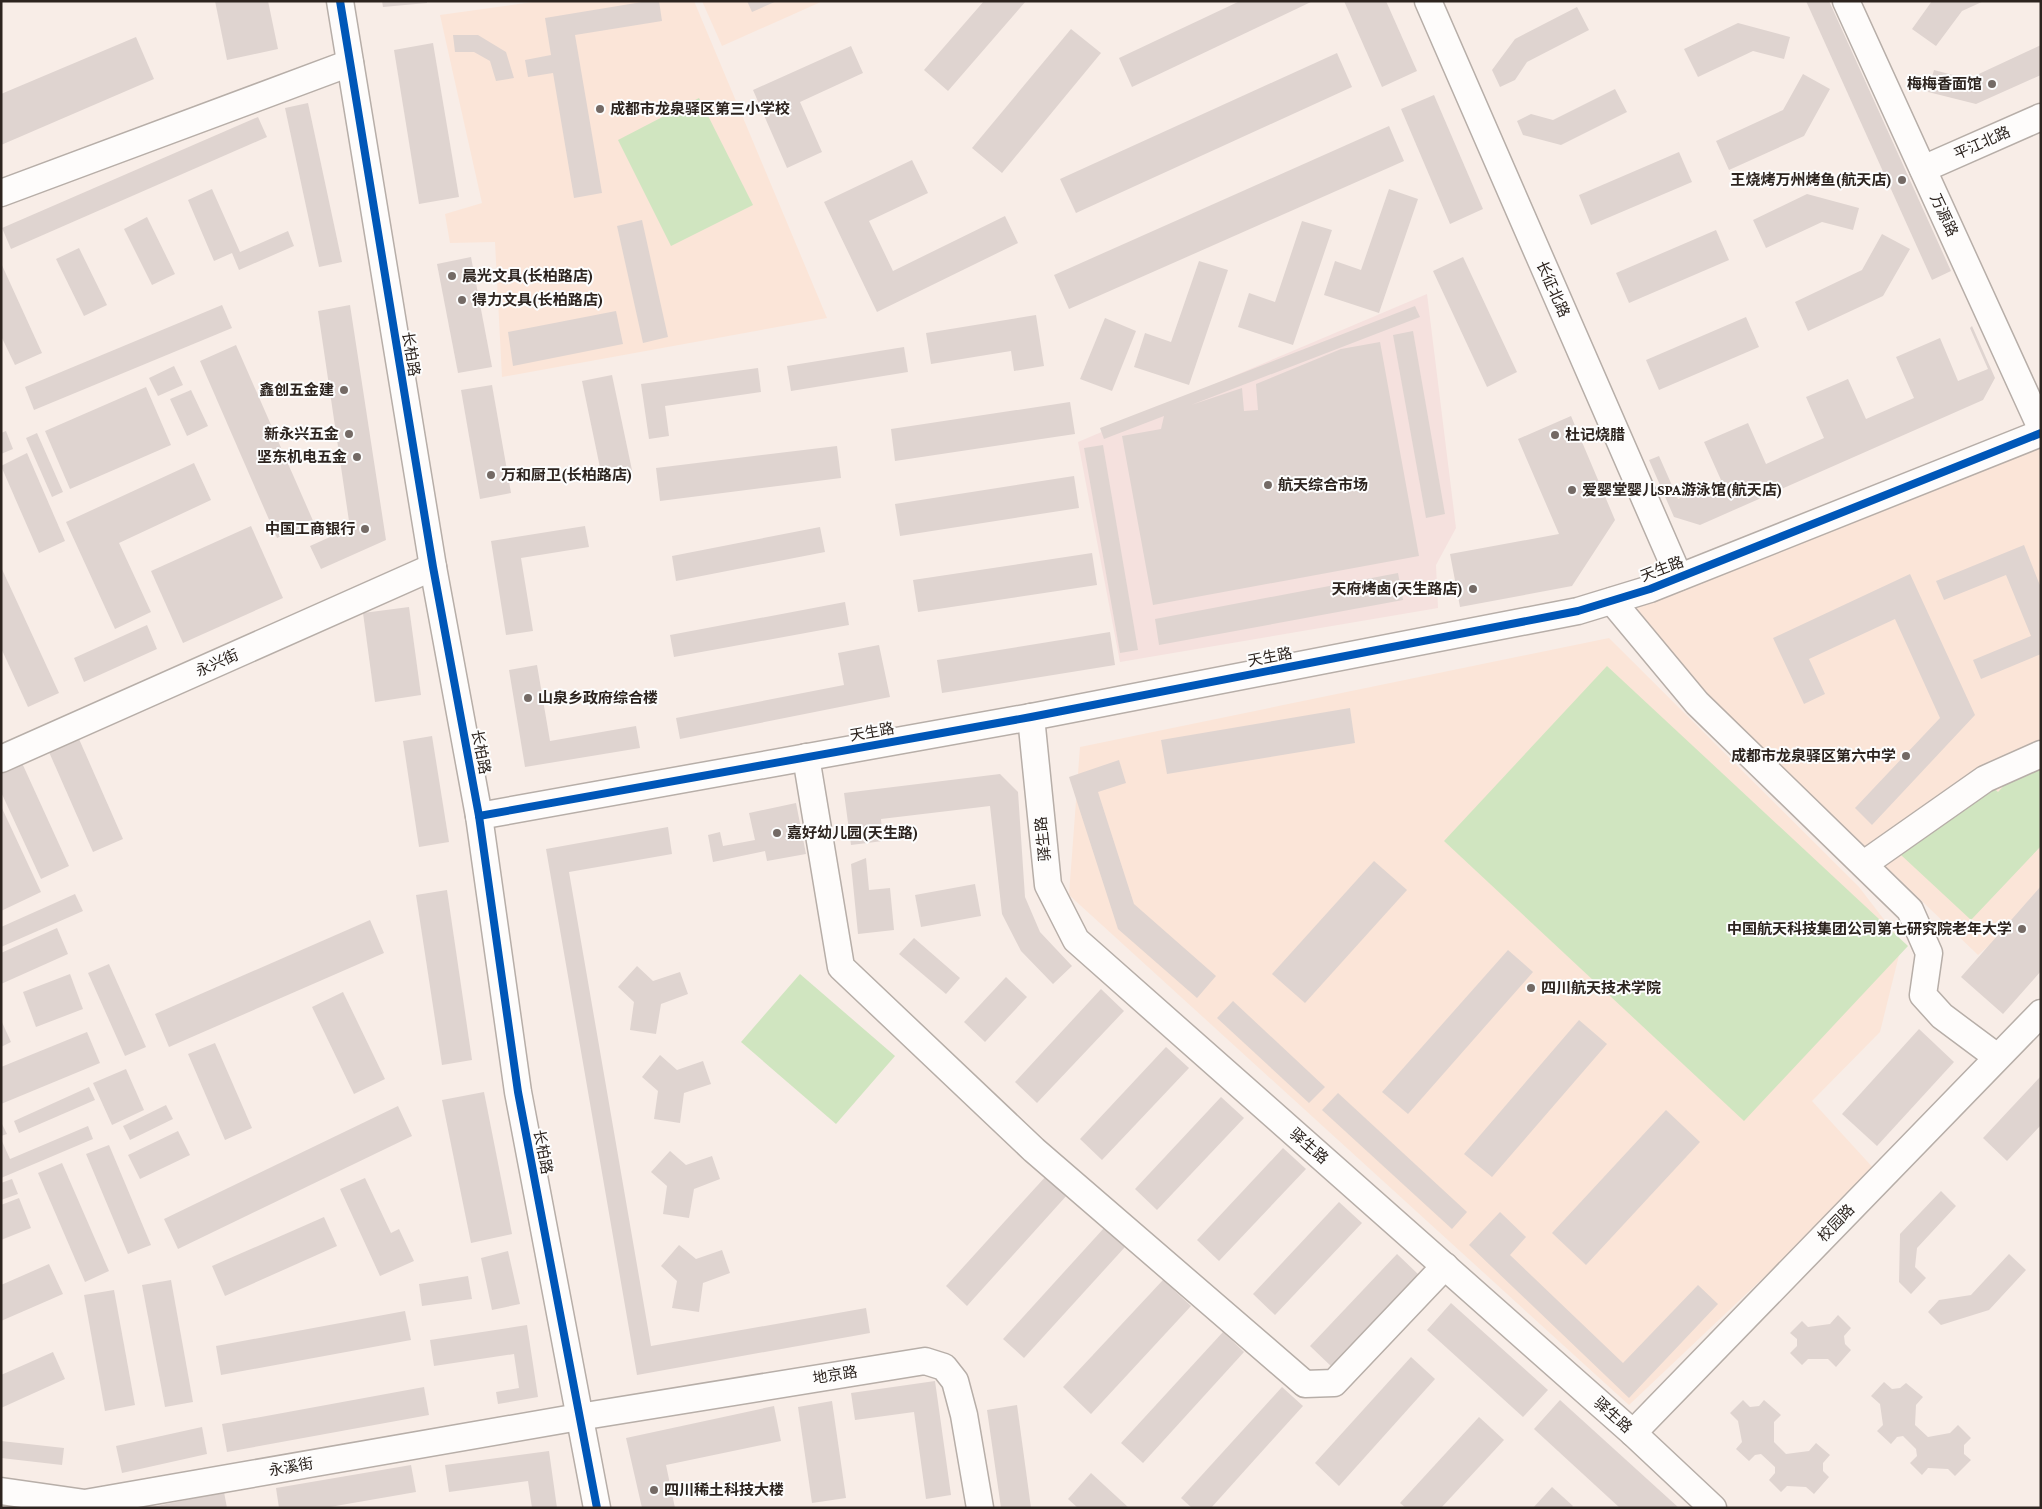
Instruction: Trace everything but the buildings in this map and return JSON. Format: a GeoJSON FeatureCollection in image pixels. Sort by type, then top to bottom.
{"type":"FeatureCollection","features":[{"type":"Feature","properties":{"kind":"street","name":"长柏路"},"geometry":{"type":"LineString","coordinates":[[340,1],[432,567],[479,816],[518,1092],[596,1508]]}},
{"type":"Feature","properties":{"kind":"street","name":"长征北路"},"geometry":{"type":"LineString","coordinates":[[1428,1],[1679,577]]}},
{"type":"Feature","properties":{"kind":"street","name":"万源路"},"geometry":{"type":"LineString","coordinates":[[1846,1],[2041,428]]}},
{"type":"Feature","properties":{"kind":"street"},"geometry":{"type":"LineString","coordinates":[[1,193],[350,63]]}},
{"type":"Feature","properties":{"kind":"street","name":"平江北路"},"geometry":{"type":"LineString","coordinates":[[1923,169],[2041,117]]}},
{"type":"Feature","properties":{"kind":"street","name":"天生路"},"geometry":{"type":"LineString","coordinates":[[479,816],[1031,717],[1578,611],[1679,577],[2041,433]]}},
{"type":"Feature","properties":{"kind":"street","name":"永兴街"},"geometry":{"type":"LineString","coordinates":[[1,759],[432,567]]}},
{"type":"Feature","properties":{"kind":"street"},"geometry":{"type":"LineString","coordinates":[[1612,601],[1697,703],[1910,910],[1929,953],[1923,995],[1942,1016],[1997,1057]]}},
{"type":"Feature","properties":{"kind":"street","name":"驿生路"},"geometry":{"type":"LineString","coordinates":[[1031,717],[1048,886],[1076,940],[1633,1433],[1713,1508]]}},
{"type":"Feature","properties":{"kind":"street"},"geometry":{"type":"LineString","coordinates":[[1864,864],[1985,778],[2041,754]]}},
{"type":"Feature","properties":{"kind":"street"},"geometry":{"type":"LineString","coordinates":[[806,757],[841,967],[1034,1150],[1305,1384],[1334,1383],[1445,1266]]}},
{"type":"Feature","properties":{"kind":"street","name":"校园路"},"geometry":{"type":"LineString","coordinates":[[1633,1433],[2041,1013]]}},
{"type":"Feature","properties":{"kind":"street","name":"地京路"},"geometry":{"type":"LineString","coordinates":[[579,1417],[925,1361],[944,1367],[955,1381],[964,1415],[980,1508]]}},
{"type":"Feature","properties":{"kind":"street","name":"永溪街"},"geometry":{"type":"LineString","coordinates":[[1,1491],[85,1505],[579,1417]]}},
{"type":"Feature","properties":{"kind":"shaded area","name":"成都市龙泉驿区第三小学校"},"geometry":{"type":"Polygon","coordinates":[[[540,1],[694,1],[827,318],[502,377],[495,242],[450,243],[445,214],[482,203],[440,15],[540,1]]]}},
{"type":"Feature","properties":{"kind":"shaded area"},"geometry":{"type":"Polygon","coordinates":[[[702,1],[823,1],[722,46],[702,1]]]}},
{"type":"Feature","properties":{"kind":"shaded area","name":"航天综合市场"},"geometry":{"type":"Polygon","coordinates":[[[1427,294],[1456,528],[1436,565],[1438,608],[1120,662],[1078,442],[1427,294]]]}},
{"type":"Feature","properties":{"kind":"shaded area","name":"成都市龙泉驿区第六中学"},"geometry":{"type":"Polygon","coordinates":[[[2041,442],[2041,900],[1978,955],[1621,612],[2041,442]]]}},
{"type":"Feature","properties":{"kind":"shaded area","name":"四川航天技术学院"},"geometry":{"type":"Polygon","coordinates":[[[1609,638],[1859,887],[1902,943],[1880,1032],[1812,1101],[1876,1171],[1629,1405],[1069,895],[1080,747],[1609,638]]]}},
{"type":"Feature","properties":{"kind":"green space"},"geometry":{"type":"Polygon","coordinates":[[[699,98],[753,205],[671,246],[618,140],[699,98]]]}},
{"type":"Feature","properties":{"kind":"green space"},"geometry":{"type":"Polygon","coordinates":[[[1607,666],[1908,946],[1744,1121],[1444,841],[1607,666]]]}},
{"type":"Feature","properties":{"kind":"green space"},"geometry":{"type":"Polygon","coordinates":[[[2041,746],[2041,846],[1971,920],[1901,855],[1978,773],[1998,792],[2041,746]]]}},
{"type":"Feature","properties":{"kind":"green space"},"geometry":{"type":"Polygon","coordinates":[[[800,974],[895,1056],[836,1124],[741,1042],[800,974]]]}},
{"type":"Feature","properties":{"kind":"cycle path"},"geometry":{"type":"LineString","coordinates":[[340,1],[433,567],[479,816],[518,1092],[597,1508]]}},
{"type":"Feature","properties":{"kind":"cycle path"},"geometry":{"type":"LineString","coordinates":[[479,816],[1031,717],[1578,611],[1650,589],[2041,433]]}},
{"type":"Feature","properties":{"kind":"place","name":"梅梅香面馆"},"geometry":{"type":"Point","coordinates":[1992,84]}},
{"type":"Feature","properties":{"kind":"place","name":"成都市龙泉驿区第三小学校"},"geometry":{"type":"Point","coordinates":[600,109]}},
{"type":"Feature","properties":{"kind":"place","name":"王烧烤万州烤鱼(航天店)"},"geometry":{"type":"Point","coordinates":[1902,180]}},
{"type":"Feature","properties":{"kind":"place","name":"晨光文具(长柏路店)"},"geometry":{"type":"Point","coordinates":[452,276]}},
{"type":"Feature","properties":{"kind":"place","name":"得力文具(长柏路店)"},"geometry":{"type":"Point","coordinates":[462,300]}},
{"type":"Feature","properties":{"kind":"place","name":"鑫创五金建"},"geometry":{"type":"Point","coordinates":[344,390]}},
{"type":"Feature","properties":{"kind":"place","name":"新永兴五金"},"geometry":{"type":"Point","coordinates":[349,434]}},
{"type":"Feature","properties":{"kind":"place","name":"杜记烧腊"},"geometry":{"type":"Point","coordinates":[1555,435]}},
{"type":"Feature","properties":{"kind":"place","name":"坚东机电五金"},"geometry":{"type":"Point","coordinates":[357,457]}},
{"type":"Feature","properties":{"kind":"place","name":"万和厨卫(长柏路店)"},"geometry":{"type":"Point","coordinates":[491,475]}},
{"type":"Feature","properties":{"kind":"place","name":"航天综合市场"},"geometry":{"type":"Point","coordinates":[1268,485]}},
{"type":"Feature","properties":{"kind":"place","name":"爱婴堂婴儿SPA游泳馆(航天店)"},"geometry":{"type":"Point","coordinates":[1572,490]}},
{"type":"Feature","properties":{"kind":"place","name":"中国工商银行"},"geometry":{"type":"Point","coordinates":[365,529]}},
{"type":"Feature","properties":{"kind":"place","name":"天府烤卤(天生路店)"},"geometry":{"type":"Point","coordinates":[1473,589]}},
{"type":"Feature","properties":{"kind":"place","name":"山泉乡政府综合楼"},"geometry":{"type":"Point","coordinates":[528,698]}},
{"type":"Feature","properties":{"kind":"place","name":"成都市龙泉驿区第六中学"},"geometry":{"type":"Point","coordinates":[1906,756]}},
{"type":"Feature","properties":{"kind":"place","name":"嘉好幼儿园(天生路)"},"geometry":{"type":"Point","coordinates":[777,833]}},
{"type":"Feature","properties":{"kind":"place","name":"中国航天科技集团公司第七研究院老年大学"},"geometry":{"type":"Point","coordinates":[2022,929]}},
{"type":"Feature","properties":{"kind":"place","name":"四川航天技术学院"},"geometry":{"type":"Point","coordinates":[1531,988]}},
{"type":"Feature","properties":{"kind":"place","name":"四川稀土科技大楼"},"geometry":{"type":"Point","coordinates":[654,1490]}}]}
